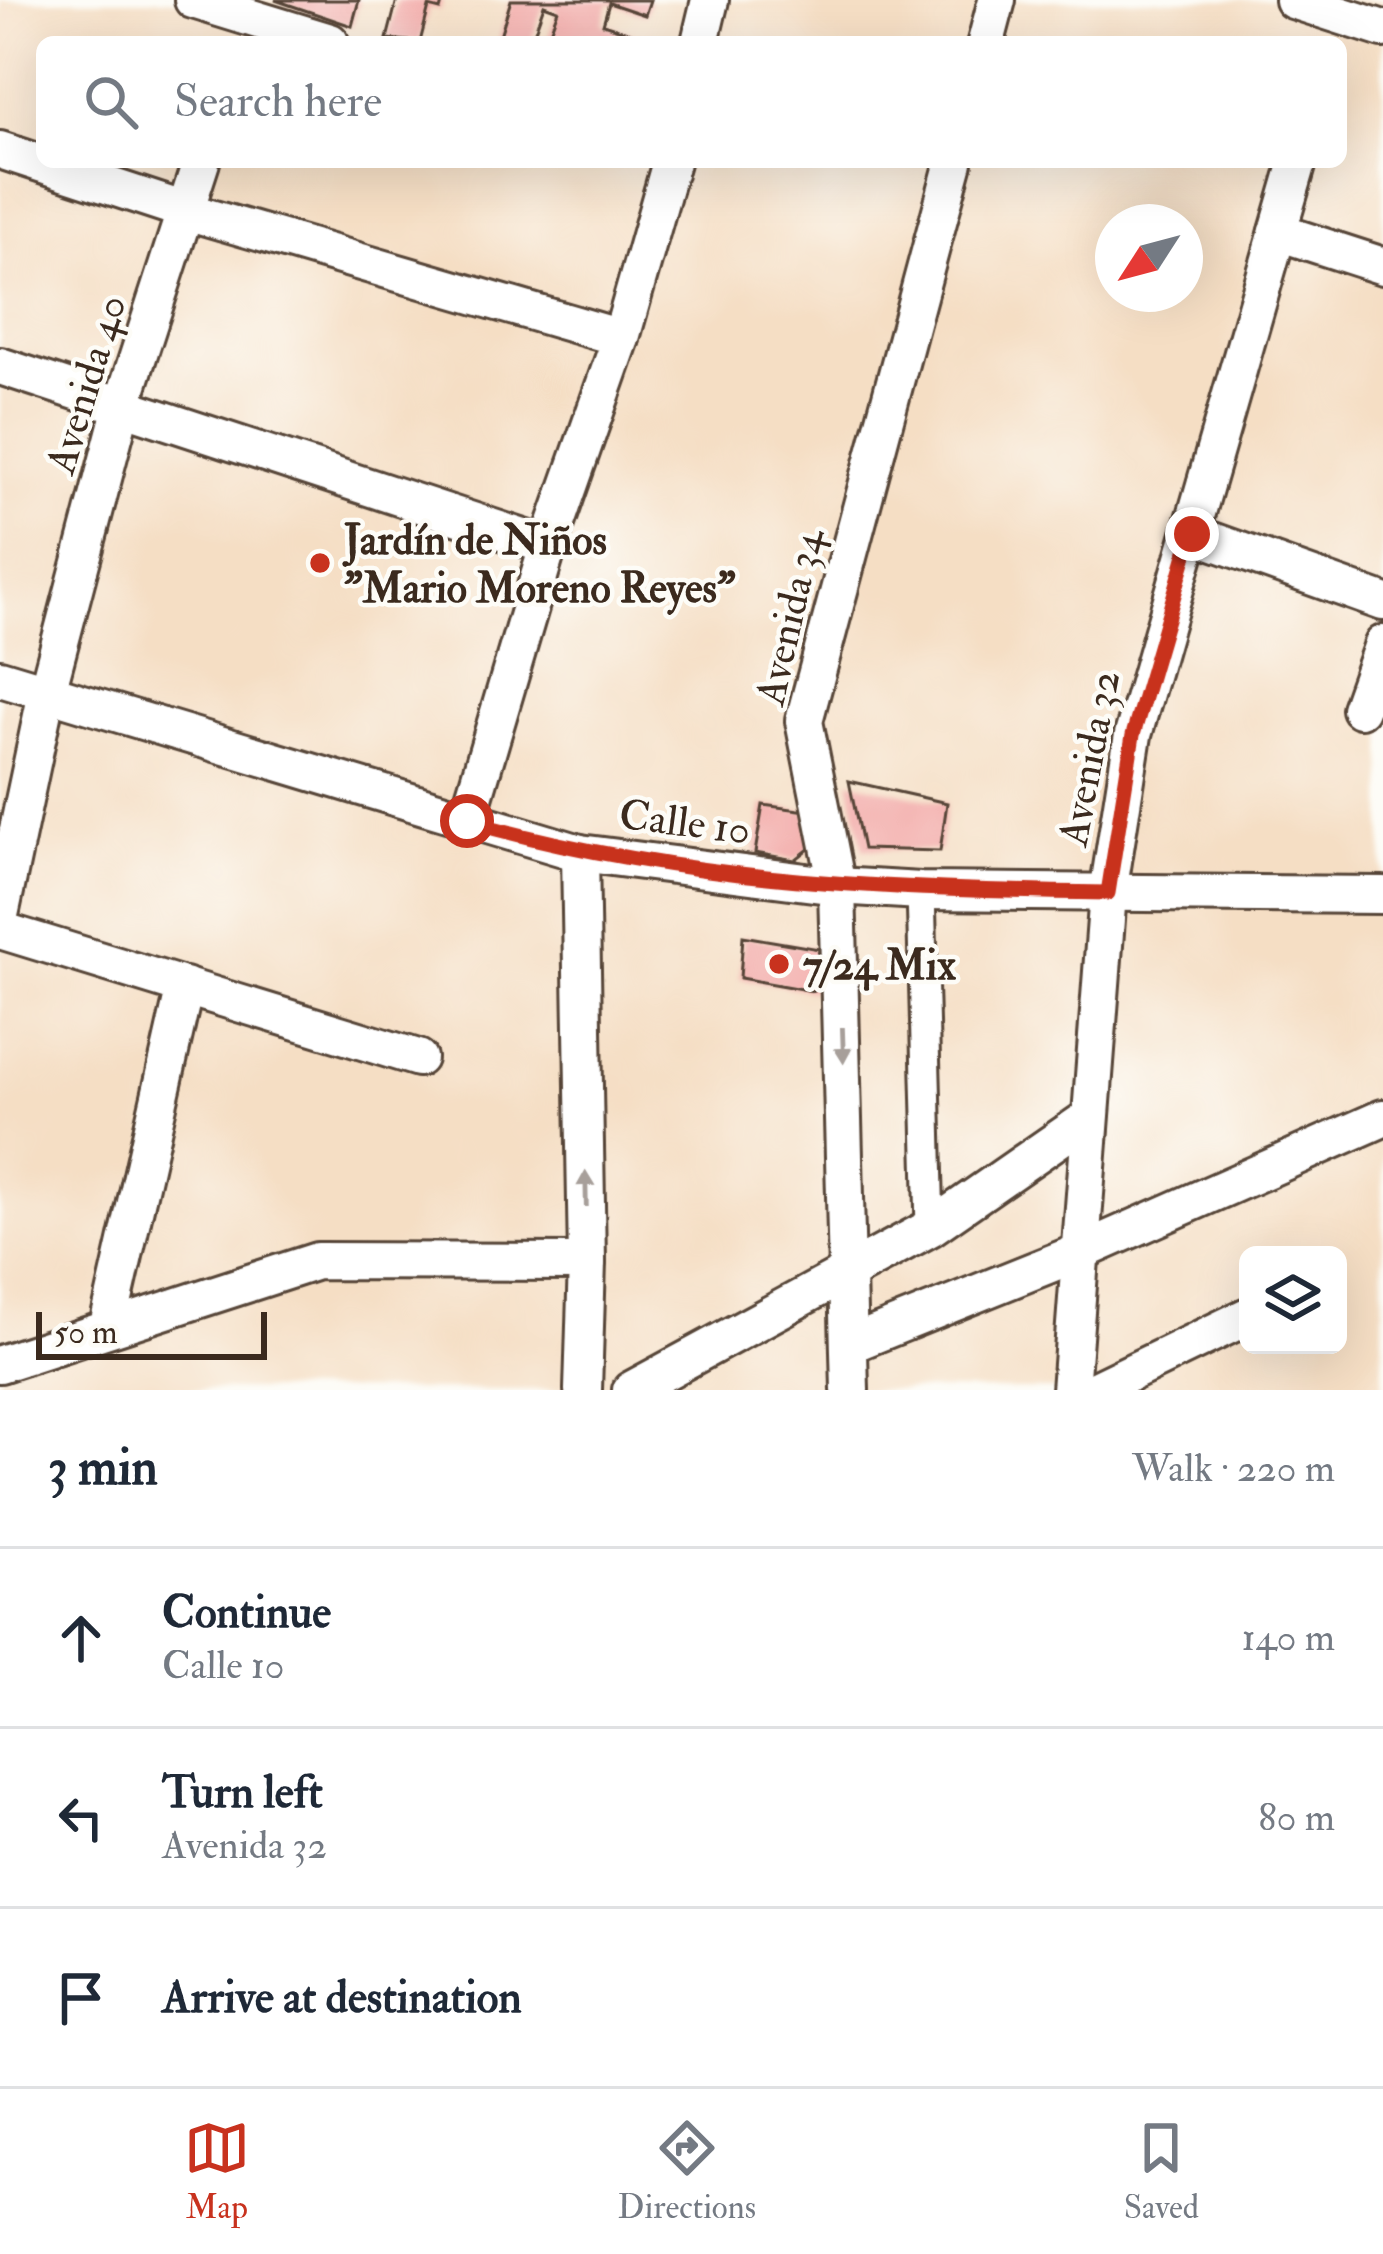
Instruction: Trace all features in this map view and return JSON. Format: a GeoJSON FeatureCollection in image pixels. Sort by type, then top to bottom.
{"type":"FeatureCollection","features":[{"type":"Feature","properties":{"kind":"street"},"geometry":{"type":"LineString","coordinates":[[193,0],[241,29],[289,36]]}},
{"type":"Feature","properties":{"kind":"street"},"geometry":{"type":"LineString","coordinates":[[701,36],[710,0]]}},
{"type":"Feature","properties":{"kind":"street"},"geometry":{"type":"LineString","coordinates":[[988,36],[997,0]]}},
{"type":"Feature","properties":{"kind":"street"},"geometry":{"type":"LineString","coordinates":[[1293,0],[1337,19],[1383,29]]}},
{"type":"Feature","properties":{"kind":"street"},"geometry":{"type":"LineString","coordinates":[[0,150],[36,162]]}},
{"type":"Feature","properties":{"kind":"street"},"geometry":{"type":"LineString","coordinates":[[55,168],[621,338]]}},
{"type":"Feature","properties":{"kind":"street","name":"Avenida 40"},"geometry":{"type":"LineString","coordinates":[[0,916],[47,692],[122,406],[199,168]]}},
{"type":"Feature","properties":{"kind":"street"},"geometry":{"type":"LineString","coordinates":[[467,821],[548,546],[621,338],[669,168]]}},
{"type":"Feature","properties":{"kind":"street","name":"Avenida 34"},"geometry":{"type":"LineString","coordinates":[[850,1390],[838,886],[804,721],[952,168]]}},
{"type":"Feature","properties":{"kind":"street","name":"Avenida 32"},"geometry":{"type":"LineString","coordinates":[[1070,1390],[1108,893],[1133,735],[1296,168]]}},
{"type":"Feature","properties":{"kind":"street"},"geometry":{"type":"LineString","coordinates":[[1278,232],[1383,266]]}},
{"type":"Feature","properties":{"kind":"street"},"geometry":{"type":"LineString","coordinates":[[0,366],[548,546]]}},
{"type":"Feature","properties":{"kind":"street"},"geometry":{"type":"LineString","coordinates":[[1192,534],[1383,602]]}},
{"type":"Feature","properties":{"kind":"street"},"geometry":{"type":"LineString","coordinates":[[1360,709],[1383,644]]}},
{"type":"Feature","properties":{"kind":"street","name":"Calle 10"},"geometry":{"type":"LineString","coordinates":[[0,677],[580,853],[838,886],[921,891],[1383,895]]}},
{"type":"Feature","properties":{"kind":"street"},"geometry":{"type":"LineString","coordinates":[[580,853],[587,1262],[584,1390]]}},
{"type":"Feature","properties":{"kind":"street"},"geometry":{"type":"LineString","coordinates":[[921,891],[930,1228]]}},
{"type":"Feature","properties":{"kind":"street"},"geometry":{"type":"LineString","coordinates":[[0,930],[418,1058]]}},
{"type":"Feature","properties":{"kind":"street"},"geometry":{"type":"LineString","coordinates":[[108,1327],[185,986]]}},
{"type":"Feature","properties":{"kind":"street"},"geometry":{"type":"LineString","coordinates":[[631,1390],[930,1228],[1090,1117]]}},
{"type":"Feature","properties":{"kind":"street"},"geometry":{"type":"LineString","coordinates":[[851,1344],[1080,1252],[1383,1118]]}},
{"type":"Feature","properties":{"kind":"street"},"geometry":{"type":"LineString","coordinates":[[0,1364],[317,1261],[587,1262]]}},
{"type":"Feature","properties":{"kind":"street"},"geometry":{"type":"LineString","coordinates":[[1095,1390],[1239,1320]]}},
{"type":"Feature","properties":{"kind":"building"},"geometry":{"type":"Polygon","coordinates":[[[275,0],[359,0],[352,26],[275,0]]]}},
{"type":"Feature","properties":{"kind":"building"},"geometry":{"type":"Polygon","coordinates":[[[397,0],[443,0],[440,10],[429,7],[422,36],[388,36],[397,0]]]}},
{"type":"Feature","properties":{"kind":"building"},"geometry":{"type":"Polygon","coordinates":[[[511,0],[650,0],[645,15],[609,3],[603,24],[640,36],[548,36],[558,10],[544,5],[533,36],[500,36],[511,0]]]}},
{"type":"Feature","properties":{"kind":"building"},"geometry":{"type":"Polygon","coordinates":[[[849,781],[947,803],[940,851],[863,849],[849,781]]]}},
{"type":"Feature","properties":{"kind":"building"},"geometry":{"type":"Polygon","coordinates":[[[763,805],[807,811],[814,845],[795,860],[755,853],[763,805]]]}},
{"type":"Feature","properties":{"kind":"building","name":"7/24 Mix"},"geometry":{"type":"Polygon","coordinates":[[[743,936],[819,949],[813,991],[740,978],[743,936]]]}},
{"type":"Feature","properties":{"kind":"place","name":"Jardín de Niños \"Mario Moreno Reyes\""},"geometry":{"type":"Point","coordinates":[320,563]}},
{"type":"Feature","properties":{"kind":"place","name":"7/24 Mix"},"geometry":{"type":"Point","coordinates":[779,964]}},
{"type":"Feature","properties":{"kind":"route"},"geometry":{"type":"LineString","coordinates":[[467,821],[580,853],[838,886],[1108,893],[1133,735],[1192,534]]}}]}
